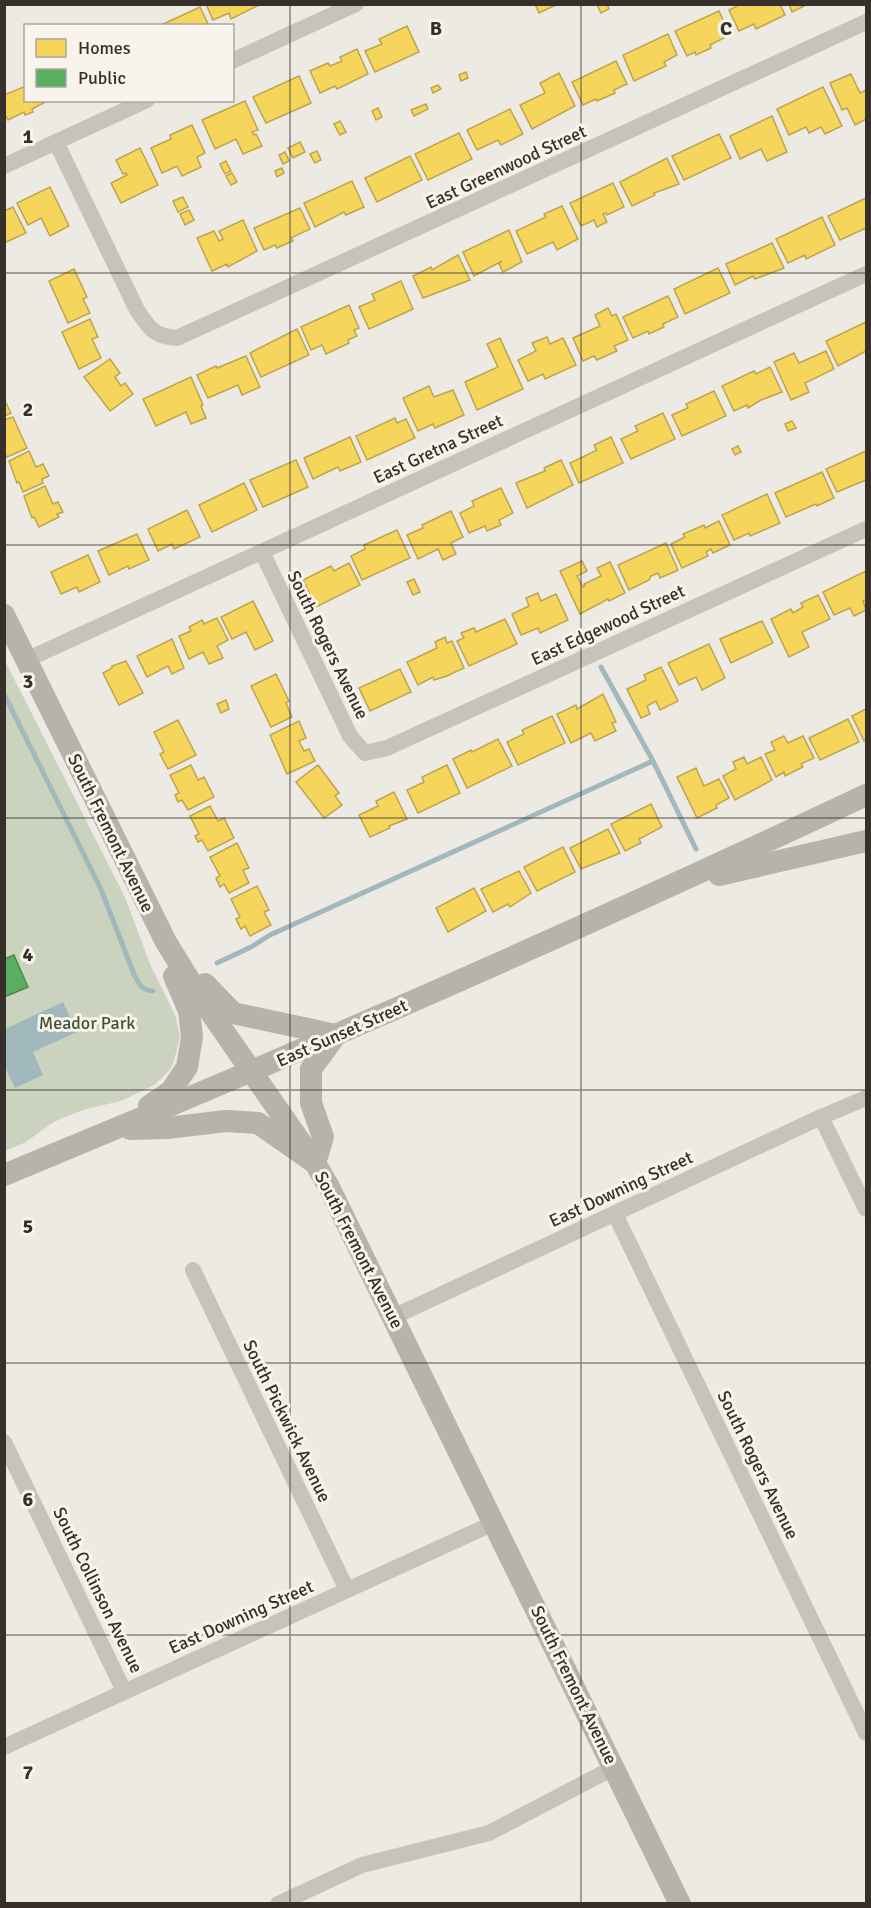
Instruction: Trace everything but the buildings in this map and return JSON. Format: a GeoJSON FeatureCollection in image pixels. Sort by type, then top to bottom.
{"type":"FeatureCollection","features":[{"type":"Feature","properties":{"kind":"main road","name":"South Fremont Avenue"},"geometry":{"type":"LineString","coordinates":[[4,615],[166,942],[200,997],[315,1163],[343,1213],[680,1904]]}},
{"type":"Feature","properties":{"kind":"main road","name":"East Sunset Street"},"geometry":{"type":"LineString","coordinates":[[4,1175],[253,1072],[676,885],[867,795]]}},
{"type":"Feature","properties":{"kind":"main road","name":"East Sunset Street"},"geometry":{"type":"LineString","coordinates":[[676,885],[867,841]]}},
{"type":"Feature","properties":{"kind":"main road"},"geometry":{"type":"LineString","coordinates":[[113,1130],[167,1128],[226,1121],[258,1123],[315,1163],[323,1137],[311,1103],[311,1069],[336,1035],[233,1013],[206,986],[175,948],[166,942]]}},
{"type":"Feature","properties":{"kind":"main road"},"geometry":{"type":"LineString","coordinates":[[113,1130],[171,1091],[187,1067],[192,1037],[189,1011],[169,963],[166,942]]}},
{"type":"Feature","properties":{"kind":"street"},"geometry":{"type":"LineString","coordinates":[[234,60],[356,4]]}},
{"type":"Feature","properties":{"kind":"street","name":"East Greenwood Street"},"geometry":{"type":"LineString","coordinates":[[56,142],[137,310],[159,336],[177,338],[195,332],[867,22]]}},
{"type":"Feature","properties":{"kind":"street"},"geometry":{"type":"LineString","coordinates":[[4,166],[143,102]]}},
{"type":"Feature","properties":{"kind":"street","name":"East Gretna Street"},"geometry":{"type":"LineString","coordinates":[[26,660],[867,274]]}},
{"type":"Feature","properties":{"kind":"street","name":"East Edgewood Street"},"geometry":{"type":"LineString","coordinates":[[365,753],[387,748],[867,529]]}},
{"type":"Feature","properties":{"kind":"street","name":"South Rogers Avenue"},"geometry":{"type":"LineString","coordinates":[[262,552],[350,736],[365,753]]}},
{"type":"Feature","properties":{"kind":"street","name":"East Downing Street"},"geometry":{"type":"LineString","coordinates":[[393,1317],[821,1117],[867,1098]]}},
{"type":"Feature","properties":{"kind":"street"},"geometry":{"type":"LineString","coordinates":[[821,1117],[867,1209]]}},
{"type":"Feature","properties":{"kind":"street","name":"South Rogers Avenue"},"geometry":{"type":"LineString","coordinates":[[615,1214],[867,1733]]}},
{"type":"Feature","properties":{"kind":"street","name":"South Pickwick Avenue"},"geometry":{"type":"LineString","coordinates":[[193,1270],[347,1590]]}},
{"type":"Feature","properties":{"kind":"street","name":"South Collinson Avenue"},"geometry":{"type":"LineString","coordinates":[[4,1442],[124,1691]]}},
{"type":"Feature","properties":{"kind":"street","name":"East Downing Street"},"geometry":{"type":"LineString","coordinates":[[4,1747],[494,1523]]}},
{"type":"Feature","properties":{"kind":"street"},"geometry":{"type":"LineString","coordinates":[[278,1904],[362,1865],[489,1833],[615,1767]]}},
{"type":"Feature","properties":{"kind":"green space","name":"Meador Park"},"geometry":{"type":"Polygon","coordinates":[[[4,659],[125,897],[150,964],[175,1015],[180,1036],[170,1070],[154,1085],[121,1101],[86,1109],[62,1118],[26,1142],[5,1151],[4,659]]]}},
{"type":"Feature","properties":{"kind":"water"},"geometry":{"type":"Polygon","coordinates":[[[63,1002],[77,1032],[33,1052],[43,1075],[15,1088],[5,1067],[5,1029],[63,1002]]]}},
{"type":"Feature","properties":{"kind":"waterway"},"geometry":{"type":"LineString","coordinates":[[601,667],[653,761],[696,849]]}},
{"type":"Feature","properties":{"kind":"waterway"},"geometry":{"type":"LineString","coordinates":[[4,694],[100,887],[139,984],[153,991]]}},
{"type":"Feature","properties":{"kind":"waterway"},"geometry":{"type":"LineString","coordinates":[[217,963],[270,935],[653,761]]}}]}
